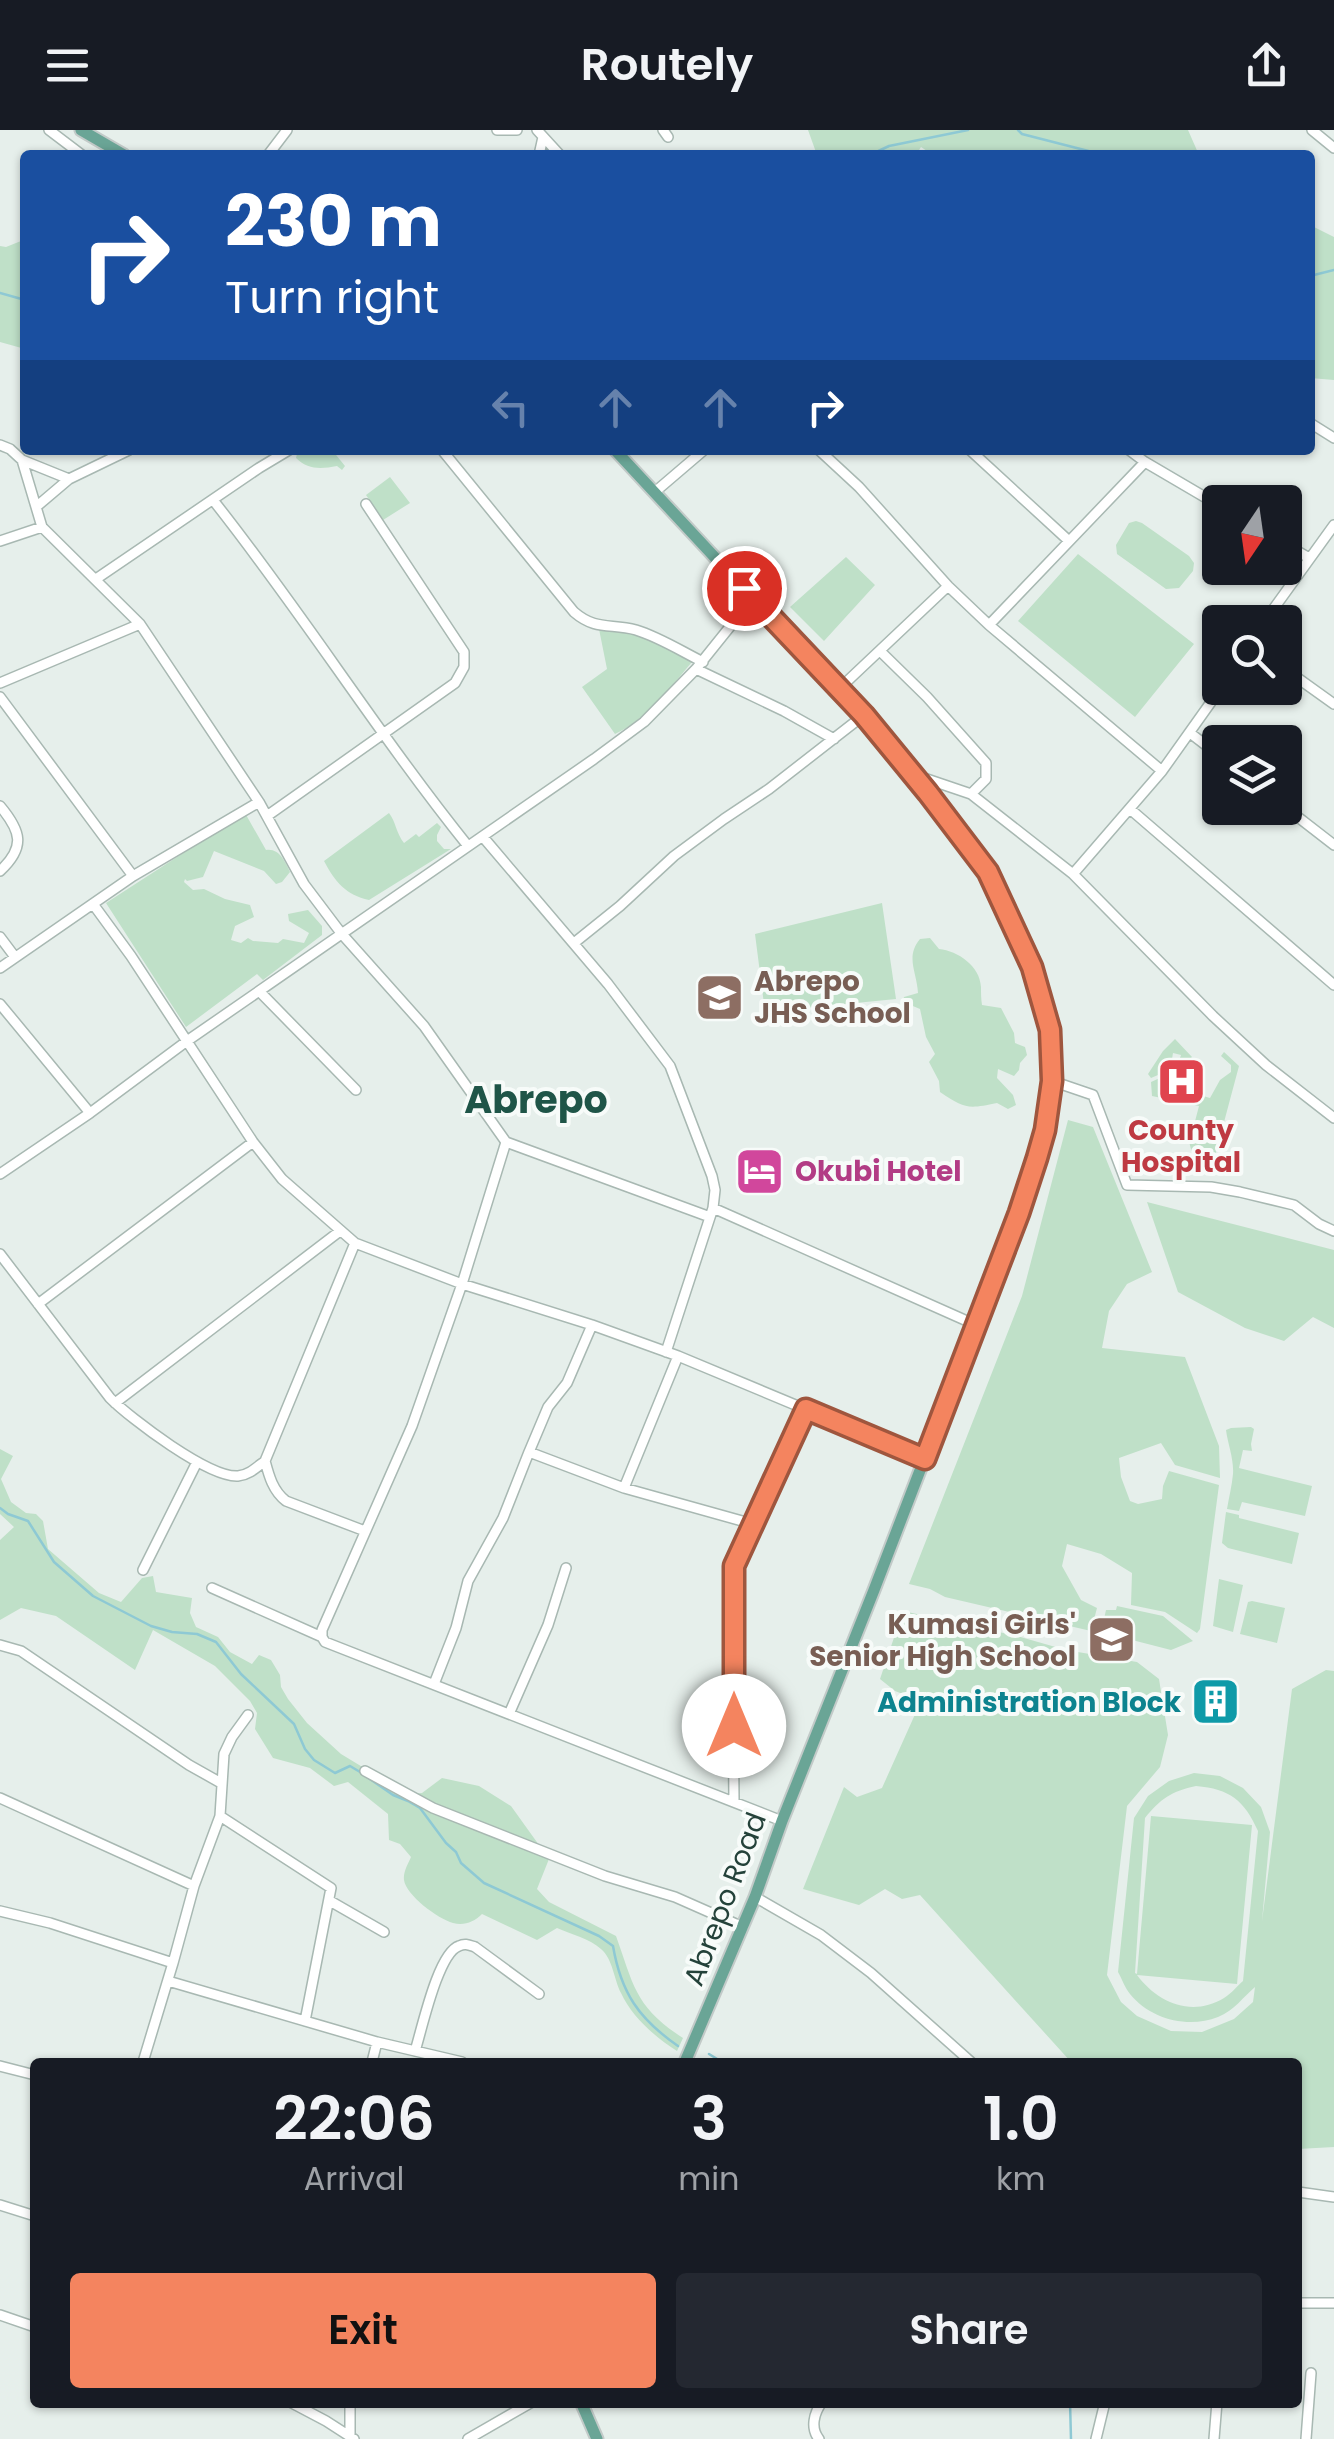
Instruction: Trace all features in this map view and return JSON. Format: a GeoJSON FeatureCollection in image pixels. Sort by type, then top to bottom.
{"type":"FeatureCollection","features":[{"type":"Feature","properties":{"kind":"main road"},"geometry":{"type":"LineString","coordinates":[[81,130],[115,150]]}},
{"type":"Feature","properties":{"kind":"main road","name":"Abrepo Road"},"geometry":{"type":"LineString","coordinates":[[621,455],[864,715],[988,872],[1019,936],[1050,1030],[1052,1081],[1037,1158],[743,1927],[687,2058]]}},
{"type":"Feature","properties":{"kind":"main road"},"geometry":{"type":"LineString","coordinates":[[584,2408],[597,2439]]}},
{"type":"Feature","properties":{"kind":"street"},"geometry":{"type":"LineString","coordinates":[[49,130],[75,150]]}},
{"type":"Feature","properties":{"kind":"street"},"geometry":{"type":"LineString","coordinates":[[497,130],[517,130]]}},
{"type":"Feature","properties":{"kind":"street"},"geometry":{"type":"LineString","coordinates":[[1312,130],[1334,148]]}},
{"type":"Feature","properties":{"kind":"street"},"geometry":{"type":"LineString","coordinates":[[0,444],[22,460],[69,479]]}},
{"type":"Feature","properties":{"kind":"street"},"geometry":{"type":"LineString","coordinates":[[36,507],[69,479],[119,455]]}},
{"type":"Feature","properties":{"kind":"street"},"geometry":{"type":"LineString","coordinates":[[96,578],[281,455]]}},
{"type":"Feature","properties":{"kind":"street"},"geometry":{"type":"LineString","coordinates":[[446,455],[585,622],[640,632],[834,739]]}},
{"type":"Feature","properties":{"kind":"street"},"geometry":{"type":"LineString","coordinates":[[656,491],[698,455]]}},
{"type":"Feature","properties":{"kind":"street"},"geometry":{"type":"LineString","coordinates":[[824,455],[989,625],[1162,770]]}},
{"type":"Feature","properties":{"kind":"street"},"geometry":{"type":"LineString","coordinates":[[975,455],[1069,541]]}},
{"type":"Feature","properties":{"kind":"street"},"geometry":{"type":"LineString","coordinates":[[1136,455],[1202,495]]}},
{"type":"Feature","properties":{"kind":"street"},"geometry":{"type":"LineString","coordinates":[[22,460],[42,527],[140,624],[259,802],[304,884],[341,933],[424,1026],[506,1142],[712,1212],[976,1325]]}},
{"type":"Feature","properties":{"kind":"street"},"geometry":{"type":"LineString","coordinates":[[989,625],[1145,462]]}},
{"type":"Feature","properties":{"kind":"street"},"geometry":{"type":"LineString","coordinates":[[212,500],[468,846]]}},
{"type":"Feature","properties":{"kind":"street"},"geometry":{"type":"LineString","coordinates":[[267,816],[455,683],[464,667],[464,652],[366,504]]}},
{"type":"Feature","properties":{"kind":"street"},"geometry":{"type":"LineString","coordinates":[[1276,605],[1334,525]]}},
{"type":"Feature","properties":{"kind":"street"},"geometry":{"type":"LineString","coordinates":[[0,541],[42,527]]}},
{"type":"Feature","properties":{"kind":"street"},"geometry":{"type":"LineString","coordinates":[[1302,554],[1309,558]]}},
{"type":"Feature","properties":{"kind":"street"},"geometry":{"type":"LineString","coordinates":[[840,688],[948,586]]}},
{"type":"Feature","properties":{"kind":"street"},"geometry":{"type":"LineString","coordinates":[[0,1173],[644,722],[699,665],[753,598]]}},
{"type":"Feature","properties":{"kind":"street"},"geometry":{"type":"LineString","coordinates":[[0,683],[140,624]]}},
{"type":"Feature","properties":{"kind":"street"},"geometry":{"type":"LineString","coordinates":[[880,652],[986,763],[986,779],[971,794]]}},
{"type":"Feature","properties":{"kind":"street"},"geometry":{"type":"LineString","coordinates":[[1302,680],[1334,704]]}},
{"type":"Feature","properties":{"kind":"street"},"geometry":{"type":"LineString","coordinates":[[0,697],[134,876]]}},
{"type":"Feature","properties":{"kind":"street"},"geometry":{"type":"LineString","coordinates":[[1073,874],[1162,770],[1209,705]]}},
{"type":"Feature","properties":{"kind":"street"},"geometry":{"type":"LineString","coordinates":[[574,943],[674,856],[864,715]]}},
{"type":"Feature","properties":{"kind":"street"},"geometry":{"type":"LineString","coordinates":[[1190,733],[1202,742]]}},
{"type":"Feature","properties":{"kind":"street"},"geometry":{"type":"LineString","coordinates":[[913,774],[971,794],[1073,874],[1226,1028],[1334,1118]]}},
{"type":"Feature","properties":{"kind":"street"},"geometry":{"type":"LineString","coordinates":[[0,968],[134,876],[259,802]]}},
{"type":"Feature","properties":{"kind":"street"},"geometry":{"type":"LineString","coordinates":[[0,806],[12,821],[18,848],[0,871]]}},
{"type":"Feature","properties":{"kind":"street"},"geometry":{"type":"LineString","coordinates":[[1130,809],[1334,985]]}},
{"type":"Feature","properties":{"kind":"street"},"geometry":{"type":"LineString","coordinates":[[1302,820],[1334,845]]}},
{"type":"Feature","properties":{"kind":"street"},"geometry":{"type":"LineString","coordinates":[[484,837],[619,997],[670,1066],[712,1176],[712,1212],[666,1352]]}},
{"type":"Feature","properties":{"kind":"street"},"geometry":{"type":"LineString","coordinates":[[93,904],[252,1142],[282,1178],[355,1244],[678,1356],[925,1459]]}},
{"type":"Feature","properties":{"kind":"street"},"geometry":{"type":"LineString","coordinates":[[0,937],[15,958]]}},
{"type":"Feature","properties":{"kind":"street"},"geometry":{"type":"LineString","coordinates":[[258,990],[356,1090]]}},
{"type":"Feature","properties":{"kind":"street"},"geometry":{"type":"LineString","coordinates":[[0,1004],[90,1113]]}},
{"type":"Feature","properties":{"kind":"street"},"geometry":{"type":"LineString","coordinates":[[1052,1081],[1093,1094],[1127,1185],[1211,1187],[1240,1192],[1294,1205],[1334,1231]]}},
{"type":"Feature","properties":{"kind":"street"},"geometry":{"type":"LineString","coordinates":[[38,1304],[252,1142]]}},
{"type":"Feature","properties":{"kind":"street"},"geometry":{"type":"LineString","coordinates":[[506,1142],[412,1426],[322,1637],[325,1642],[782,1821]]}},
{"type":"Feature","properties":{"kind":"street"},"geometry":{"type":"LineString","coordinates":[[115,1403],[340,1232]]}},
{"type":"Feature","properties":{"kind":"street"},"geometry":{"type":"LineString","coordinates":[[0,1254],[122,1410],[197,1462],[239,1476],[265,1461],[355,1244]]}},
{"type":"Feature","properties":{"kind":"street"},"geometry":{"type":"LineString","coordinates":[[434,1684],[456,1628],[468,1581],[503,1518],[548,1407],[571,1376],[592,1325]]}},
{"type":"Feature","properties":{"kind":"street"},"geometry":{"type":"LineString","coordinates":[[624,1488],[678,1356]]}},
{"type":"Feature","properties":{"kind":"street"},"geometry":{"type":"LineString","coordinates":[[734,1802],[732,1574],[806,1409]]}},
{"type":"Feature","properties":{"kind":"street"},"geometry":{"type":"LineString","coordinates":[[529,1452],[624,1488],[753,1524]]}},
{"type":"Feature","properties":{"kind":"street"},"geometry":{"type":"LineString","coordinates":[[265,1461],[278,1495],[286,1501],[365,1531]]}},
{"type":"Feature","properties":{"kind":"street"},"geometry":{"type":"LineString","coordinates":[[144,1570],[197,1462]]}},
{"type":"Feature","properties":{"kind":"street"},"geometry":{"type":"LineString","coordinates":[[509,1714],[548,1625],[566,1568]]}},
{"type":"Feature","properties":{"kind":"street"},"geometry":{"type":"LineString","coordinates":[[212,1588],[322,1637]]}},
{"type":"Feature","properties":{"kind":"street"},"geometry":{"type":"LineString","coordinates":[[0,1645],[21,1650],[221,1783]]}},
{"type":"Feature","properties":{"kind":"street"},"geometry":{"type":"LineString","coordinates":[[144,2058],[194,1886],[220,1816],[224,1754],[248,1715]]}},
{"type":"Feature","properties":{"kind":"street"},"geometry":{"type":"LineString","coordinates":[[366,1771],[432,1808],[743,1927]]}},
{"type":"Feature","properties":{"kind":"street"},"geometry":{"type":"LineString","coordinates":[[0,1798],[194,1886]]}},
{"type":"Feature","properties":{"kind":"street"},"geometry":{"type":"LineString","coordinates":[[220,1816],[328,1884],[330,1901],[305,2021]]}},
{"type":"Feature","properties":{"kind":"street"},"geometry":{"type":"LineString","coordinates":[[755,1896],[821,1935],[872,1973],[967,2058]]}},
{"type":"Feature","properties":{"kind":"street"},"geometry":{"type":"LineString","coordinates":[[330,1901],[384,1932]]}},
{"type":"Feature","properties":{"kind":"street"},"geometry":{"type":"LineString","coordinates":[[0,1911],[50,1923],[174,1964]]}},
{"type":"Feature","properties":{"kind":"street"},"geometry":{"type":"LineString","coordinates":[[415,2051],[437,1975],[456,1946],[475,1947],[538,1994]]}},
{"type":"Feature","properties":{"kind":"street"},"geometry":{"type":"LineString","coordinates":[[168,1981],[445,2058]]}},
{"type":"Feature","properties":{"kind":"street"},"geometry":{"type":"LineString","coordinates":[[373,2058],[377,2042]]}},
{"type":"Feature","properties":{"kind":"street"},"geometry":{"type":"LineString","coordinates":[[0,2066],[30,2074]]}},
{"type":"Feature","properties":{"kind":"street"},"geometry":{"type":"LineString","coordinates":[[1302,2193],[1334,2197]]}},
{"type":"Feature","properties":{"kind":"street"},"geometry":{"type":"LineString","coordinates":[[0,2205],[30,2214]]}},
{"type":"Feature","properties":{"kind":"street"},"geometry":{"type":"LineString","coordinates":[[1302,2303],[1334,2303]]}},
{"type":"Feature","properties":{"kind":"street"},"geometry":{"type":"LineString","coordinates":[[0,2315],[30,2324]]}},
{"type":"Feature","properties":{"kind":"street"},"geometry":{"type":"LineString","coordinates":[[1306,2439],[1310,2373]]}},
{"type":"Feature","properties":{"kind":"street"},"geometry":{"type":"LineString","coordinates":[[300,2408],[352,2438]]}},
{"type":"Feature","properties":{"kind":"street"},"geometry":{"type":"LineString","coordinates":[[350,2408],[352,2438]]}},
{"type":"Feature","properties":{"kind":"street"},"geometry":{"type":"LineString","coordinates":[[468,2439],[522,2408]]}},
{"type":"Feature","properties":{"kind":"street"},"geometry":{"type":"LineString","coordinates":[[818,2408],[814,2427],[819,2439]]}},
{"type":"Feature","properties":{"kind":"street"},"geometry":{"type":"LineString","coordinates":[[1096,2439],[1104,2408]]}},
{"type":"Feature","properties":{"kind":"street"},"geometry":{"type":"LineString","coordinates":[[1214,2439],[1217,2408]]}},
{"type":"Feature","properties":{"kind":"green space"},"geometry":{"type":"Polygon","coordinates":[[[808,130],[1188,130],[1197,150],[921,147],[815,150],[808,130]]]}},
{"type":"Feature","properties":{"kind":"green space"},"geometry":{"type":"Polygon","coordinates":[[[1315,228],[1334,237],[1334,380],[1315,378],[1315,228]]]}},
{"type":"Feature","properties":{"kind":"green space"},"geometry":{"type":"Polygon","coordinates":[[[20,241],[20,348],[0,342],[0,246],[20,241]]]}},
{"type":"Feature","properties":{"kind":"green space"},"geometry":{"type":"Polygon","coordinates":[[[336,455],[345,466],[342,470],[337,466],[310,467],[296,458],[336,455]]]}},
{"type":"Feature","properties":{"kind":"green space"},"geometry":{"type":"Polygon","coordinates":[[[390,477],[410,503],[383,520],[366,495],[390,477]]]}},
{"type":"Feature","properties":{"kind":"green space"},"geometry":{"type":"Polygon","coordinates":[[[1136,521],[1194,563],[1193,571],[1179,588],[1166,589],[1117,554],[1116,545],[1129,523],[1136,521]]]}},
{"type":"Feature","properties":{"kind":"green space"},"geometry":{"type":"Polygon","coordinates":[[[1078,554],[1194,644],[1135,717],[1018,621],[1078,554]]]}},
{"type":"Feature","properties":{"kind":"green space"},"geometry":{"type":"Polygon","coordinates":[[[846,557],[875,585],[824,641],[790,607],[846,557]]]}},
{"type":"Feature","properties":{"kind":"green space"},"geometry":{"type":"Polygon","coordinates":[[[599,629],[648,638],[692,662],[647,712],[615,734],[582,687],[607,669],[599,629]]]}},
{"type":"Feature","properties":{"kind":"green space"},"geometry":{"type":"Polygon","coordinates":[[[245,813],[266,850],[278,853],[286,864],[290,872],[282,882],[276,884],[264,871],[214,851],[203,877],[184,882],[193,890],[204,889],[250,905],[254,917],[235,926],[231,940],[241,943],[248,938],[278,943],[283,939],[304,943],[309,933],[289,921],[288,914],[308,910],[322,926],[322,935],[263,980],[257,974],[186,1027],[106,903],[245,813]]]}},
{"type":"Feature","properties":{"kind":"green space"},"geometry":{"type":"Polygon","coordinates":[[[389,813],[404,843],[437,823],[441,827],[437,841],[444,849],[451,849],[369,900],[361,898],[342,886],[324,861],[389,813]]]}},
{"type":"Feature","properties":{"kind":"green space"},"geometry":{"type":"Polygon","coordinates":[[[882,903],[896,999],[765,1012],[755,934],[882,903]]]}},
{"type":"Feature","properties":{"kind":"green space"},"geometry":{"type":"Polygon","coordinates":[[[930,938],[939,949],[960,956],[972,966],[980,979],[982,1005],[1001,1008],[1015,1043],[1025,1047],[1027,1055],[1014,1076],[998,1069],[997,1078],[1013,1095],[1016,1105],[1008,1109],[997,1103],[967,1106],[940,1092],[929,1062],[935,1054],[926,1037],[920,1009],[902,1005],[904,997],[918,993],[913,952],[920,939],[930,938]]]}},
{"type":"Feature","properties":{"kind":"green space"},"geometry":{"type":"Polygon","coordinates":[[[1175,1039],[1192,1057],[1183,1066],[1179,1061],[1181,1055],[1173,1053],[1172,1059],[1179,1066],[1151,1078],[1148,1074],[1175,1039]]]}},
{"type":"Feature","properties":{"kind":"green space"},"geometry":{"type":"Polygon","coordinates":[[[1224,1052],[1239,1066],[1212,1167],[1198,1167],[1186,1130],[1193,1129],[1199,1106],[1152,1096],[1151,1082],[1173,1072],[1196,1094],[1210,1098],[1220,1080],[1231,1072],[1231,1065],[1221,1056],[1224,1052]]]}},
{"type":"Feature","properties":{"kind":"green space"},"geometry":{"type":"Polygon","coordinates":[[[1068,1120],[1093,1127],[1152,1272],[1127,1284],[1109,1311],[1102,1348],[1185,1357],[1219,1446],[1220,1478],[1175,1465],[1161,1443],[1119,1458],[1130,1501],[1138,1504],[1162,1499],[1169,1471],[1219,1485],[1197,1633],[1165,1612],[1131,1605],[1132,1573],[1101,1554],[1067,1544],[1062,1566],[1081,1600],[1097,1608],[1091,1631],[945,1597],[909,1584],[1022,1296],[1068,1120]]]}},
{"type":"Feature","properties":{"kind":"green space"},"geometry":{"type":"Polygon","coordinates":[[[1147,1202],[1334,1250],[1334,1328],[1313,1317],[1284,1341],[1245,1328],[1178,1292],[1147,1202]]]}},
{"type":"Feature","properties":{"kind":"green space"},"geometry":{"type":"Polygon","coordinates":[[[1254,1429],[1252,1451],[1243,1450],[1239,1468],[1312,1486],[1305,1516],[1242,1502],[1239,1511],[1227,1509],[1233,1468],[1226,1430],[1254,1429]]]}},
{"type":"Feature","properties":{"kind":"green space"},"geometry":{"type":"Polygon","coordinates":[[[0,1449],[13,1456],[1,1479],[11,1502],[43,1521],[48,1549],[99,1593],[121,1602],[142,1578],[153,1576],[156,1592],[192,1598],[190,1613],[196,1627],[218,1637],[230,1652],[252,1664],[259,1655],[271,1660],[288,1699],[341,1754],[407,1794],[422,1793],[442,1778],[479,1786],[511,1806],[549,1859],[537,1889],[549,1902],[616,1936],[632,1982],[645,2005],[683,2038],[677,2051],[631,2010],[608,1958],[591,1942],[557,1928],[537,1940],[482,1914],[469,1923],[453,1923],[424,1906],[406,1886],[404,1874],[411,1857],[400,1844],[389,1840],[388,1814],[348,1782],[334,1786],[310,1768],[273,1758],[255,1729],[257,1713],[250,1701],[215,1666],[153,1630],[135,1670],[56,1616],[21,1608],[0,1620],[0,1540],[14,1527],[0,1514],[0,1449]]]}},
{"type":"Feature","properties":{"kind":"green space"},"geometry":{"type":"Polygon","coordinates":[[[1226,1512],[1299,1533],[1292,1564],[1228,1548],[1222,1543],[1226,1512]]]}},
{"type":"Feature","properties":{"kind":"green space"},"geometry":{"type":"Polygon","coordinates":[[[1219,1579],[1243,1585],[1233,1632],[1213,1626],[1219,1579]]]}},
{"type":"Feature","properties":{"kind":"green space"},"geometry":{"type":"Polygon","coordinates":[[[1248,1602],[1285,1608],[1277,1643],[1240,1634],[1248,1602]]]}},
{"type":"Feature","properties":{"kind":"green space"},"geometry":{"type":"Polygon","coordinates":[[[1117,1606],[1163,1616],[1193,1641],[1171,1650],[1101,1632],[1106,1610],[1116,1610],[1117,1606]]]}},
{"type":"Feature","properties":{"kind":"green space"},"geometry":{"type":"Polygon","coordinates":[[[903,1611],[1066,1650],[1137,1662],[1159,1679],[1168,1735],[1160,1767],[1127,1806],[1107,1975],[1121,2002],[1137,2016],[1171,2031],[1202,2032],[1234,2019],[1253,2002],[1255,1987],[1224,2014],[1194,2022],[1170,2019],[1148,2010],[1128,1992],[1118,1972],[1134,1818],[1148,1796],[1169,1781],[1194,1773],[1220,1776],[1243,1788],[1261,1807],[1270,1832],[1262,1921],[1292,1689],[1326,1670],[1334,1671],[1334,2147],[1302,2149],[1302,2058],[1067,2058],[920,1895],[902,1899],[885,1889],[859,1905],[803,1889],[844,1787],[857,1797],[882,1788],[921,1701],[895,1691],[880,1679],[903,1611]],[[1196,1786],[1173,1793],[1145,1818],[1137,1974],[1151,1816],[1252,1825],[1237,1984],[1137,1975],[1154,1993],[1187,2007],[1212,2004],[1243,1981],[1258,1831],[1247,1811],[1227,1793],[1196,1786]]]}},
{"type":"Feature","properties":{"kind":"waterway"},"geometry":{"type":"LineString","coordinates":[[881,150],[968,130]]}},
{"type":"Feature","properties":{"kind":"waterway"},"geometry":{"type":"LineString","coordinates":[[1018,130],[1084,150]]}},
{"type":"Feature","properties":{"kind":"waterway"},"geometry":{"type":"LineString","coordinates":[[1315,275],[1334,270]]}},
{"type":"Feature","properties":{"kind":"waterway"},"geometry":{"type":"LineString","coordinates":[[0,293],[20,299]]}},
{"type":"Feature","properties":{"kind":"waterway"},"geometry":{"type":"LineString","coordinates":[[0,1508],[28,1521],[54,1562],[93,1596],[151,1626],[197,1634],[216,1642],[241,1674],[294,1724],[314,1760],[335,1773],[350,1766],[360,1772]]}},
{"type":"Feature","properties":{"kind":"waterway"},"geometry":{"type":"LineString","coordinates":[[367,1777],[420,1808],[461,1863],[484,1883],[613,1946],[621,1978],[634,2004],[678,2046]]}},
{"type":"Feature","properties":{"kind":"waterway"},"geometry":{"type":"LineString","coordinates":[[709,2054],[716,2058]]}},
{"type":"Feature","properties":{"kind":"waterway"},"geometry":{"type":"LineString","coordinates":[[1070,2408],[1071,2439]]}},
{"type":"Feature","properties":{"kind":"place","name":"Abrepo JHS School"},"geometry":{"type":"Point","coordinates":[719,997]}},
{"type":"Feature","properties":{"kind":"place","name":"County Hospital"},"geometry":{"type":"Point","coordinates":[1181,1082]}},
{"type":"Feature","properties":{"kind":"place","name":"Okubi Hotel"},"geometry":{"type":"Point","coordinates":[760,1171]}},
{"type":"Feature","properties":{"kind":"place","name":"Kumasi Girls' Senior High School"},"geometry":{"type":"Point","coordinates":[1111,1640]}},
{"type":"Feature","properties":{"kind":"place","name":"Administration Block"},"geometry":{"type":"Point","coordinates":[1216,1702]}},
{"type":"Feature","properties":{"kind":"district","name":"Abrepo"},"geometry":{"type":"Point","coordinates":[536,1099]}},
{"type":"Feature","properties":{"kind":"route"},"geometry":{"type":"LineString","coordinates":[[734,1726],[732,1574],[806,1409],[925,1459],[1019,1213],[1045,1130],[1052,1081],[1050,1030],[1042,998],[1019,936],[988,872],[864,715],[744,588]]}}]}
